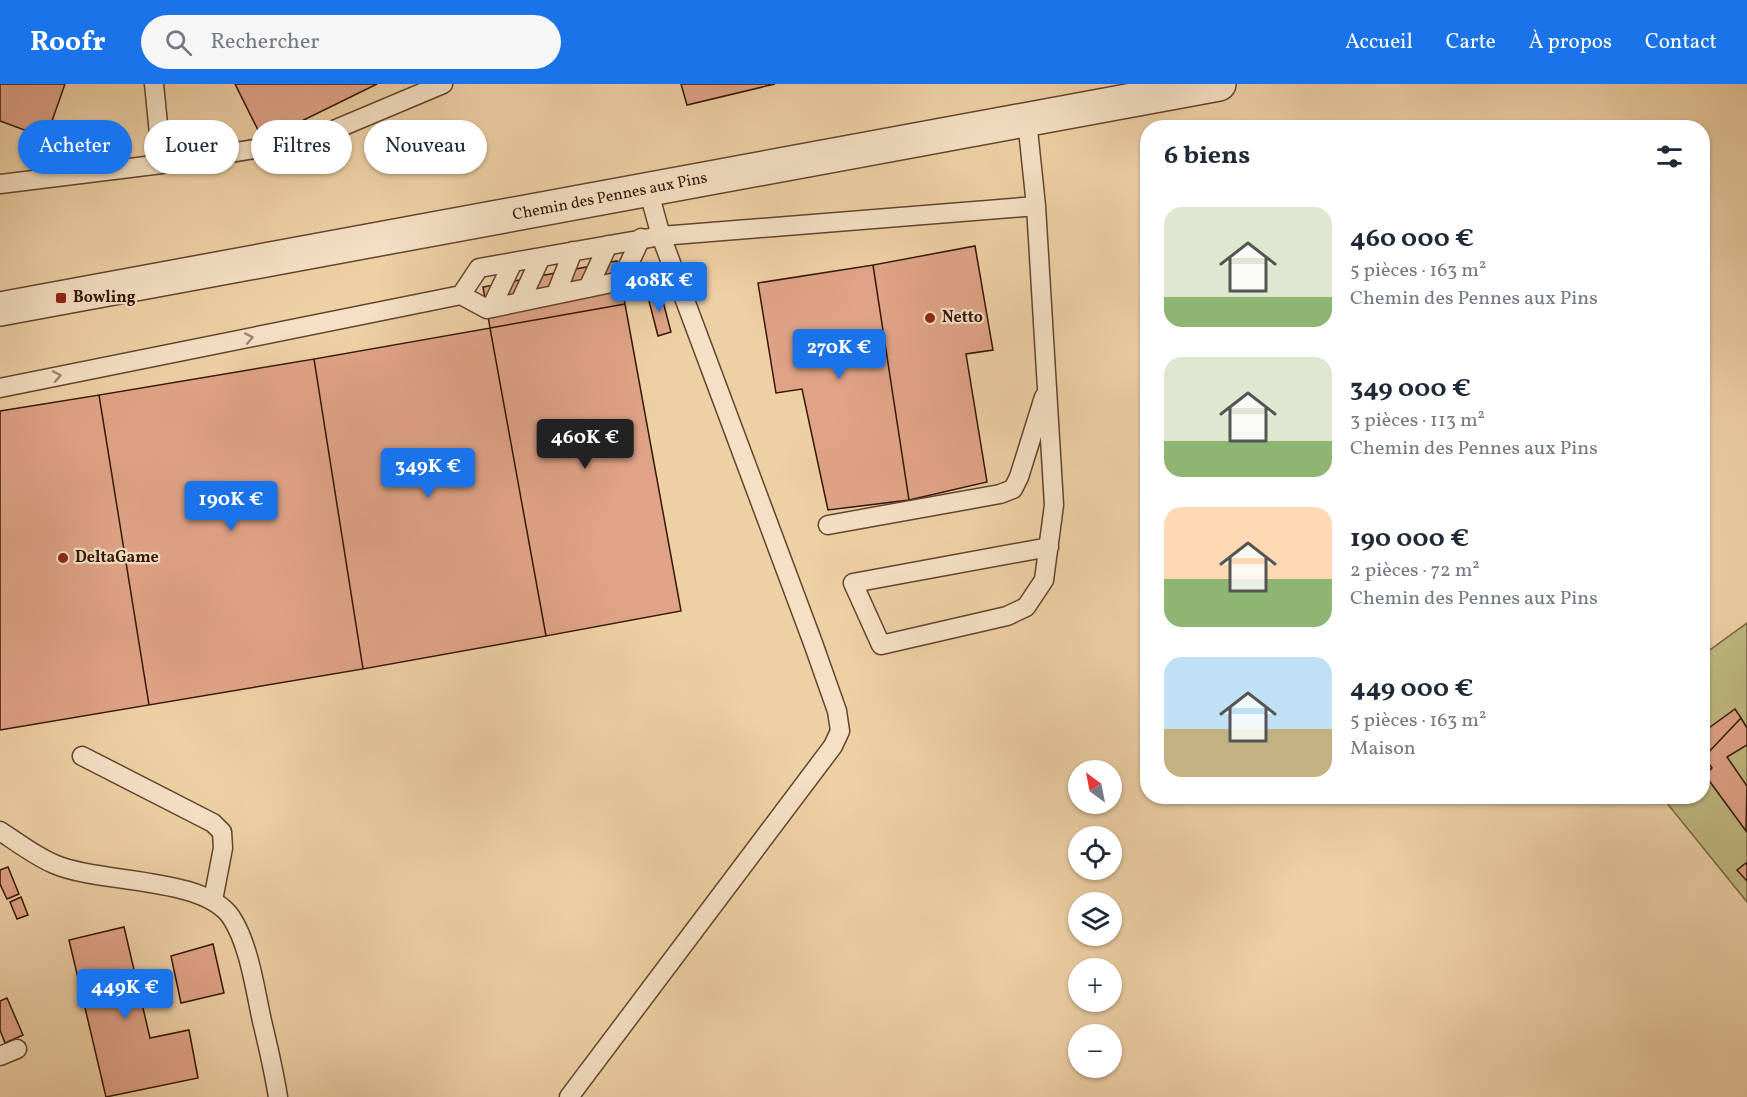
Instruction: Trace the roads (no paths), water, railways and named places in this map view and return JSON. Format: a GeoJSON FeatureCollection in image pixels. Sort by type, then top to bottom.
{"type":"FeatureCollection","features":[{"type":"Feature","properties":{"kind":"street","name":"Chemin des Pennes aux Pins"},"geometry":{"type":"LineString","coordinates":[[0,309],[1219,84]]}},
{"type":"Feature","properties":{"kind":"lane"},"geometry":{"type":"LineString","coordinates":[[154,84],[158,120]]}},
{"type":"Feature","properties":{"kind":"lane"},"geometry":{"type":"LineString","coordinates":[[239,152],[310,140],[442,84]]}},
{"type":"Feature","properties":{"kind":"lane"},"geometry":{"type":"LineString","coordinates":[[1027,120],[1036,206],[1054,506],[1049,547],[1044,580],[1026,608],[1007,616],[881,645],[853,583],[1049,547]]}},
{"type":"Feature","properties":{"kind":"lane"},"geometry":{"type":"LineString","coordinates":[[0,184],[144,166]]}},
{"type":"Feature","properties":{"kind":"lane"},"geometry":{"type":"LineString","coordinates":[[569,1097],[833,746],[840,732],[837,711],[813,643],[661,236],[648,189]]}},
{"type":"Feature","properties":{"kind":"lane"},"geometry":{"type":"LineString","coordinates":[[461,295],[479,268],[641,238],[1036,206]]}},
{"type":"Feature","properties":{"kind":"lane"},"geometry":{"type":"LineString","coordinates":[[0,388],[461,295],[487,309],[621,281],[641,238]]}},
{"type":"Feature","properties":{"kind":"lane"},"geometry":{"type":"LineString","coordinates":[[588,288],[608,245]]}},
{"type":"Feature","properties":{"kind":"lane"},"geometry":{"type":"LineString","coordinates":[[556,294],[573,251]]}},
{"type":"Feature","properties":{"kind":"lane"},"geometry":{"type":"LineString","coordinates":[[520,302],[541,257]]}},
{"type":"Feature","properties":{"kind":"lane"},"geometry":{"type":"LineString","coordinates":[[490,308],[513,262]]}},
{"type":"Feature","properties":{"kind":"lane"},"geometry":{"type":"LineString","coordinates":[[828,525],[1000,494],[1013,489],[1019,477],[1048,384]]}},
{"type":"Feature","properties":{"kind":"lane"},"geometry":{"type":"LineString","coordinates":[[82,756],[213,823],[222,832],[223,848],[213,900]]}},
{"type":"Feature","properties":{"kind":"lane"},"geometry":{"type":"LineString","coordinates":[[0,831],[55,865],[181,890],[213,900],[231,917],[245,950],[252,975],[278,1097]]}},
{"type":"Feature","properties":{"kind":"place","name":"Bowling"},"geometry":{"type":"Point","coordinates":[61,298]}},
{"type":"Feature","properties":{"kind":"place","name":"Netto"},"geometry":{"type":"Point","coordinates":[930,318]}},
{"type":"Feature","properties":{"kind":"place","name":"DeltaGame"},"geometry":{"type":"Point","coordinates":[63,558]}}]}
